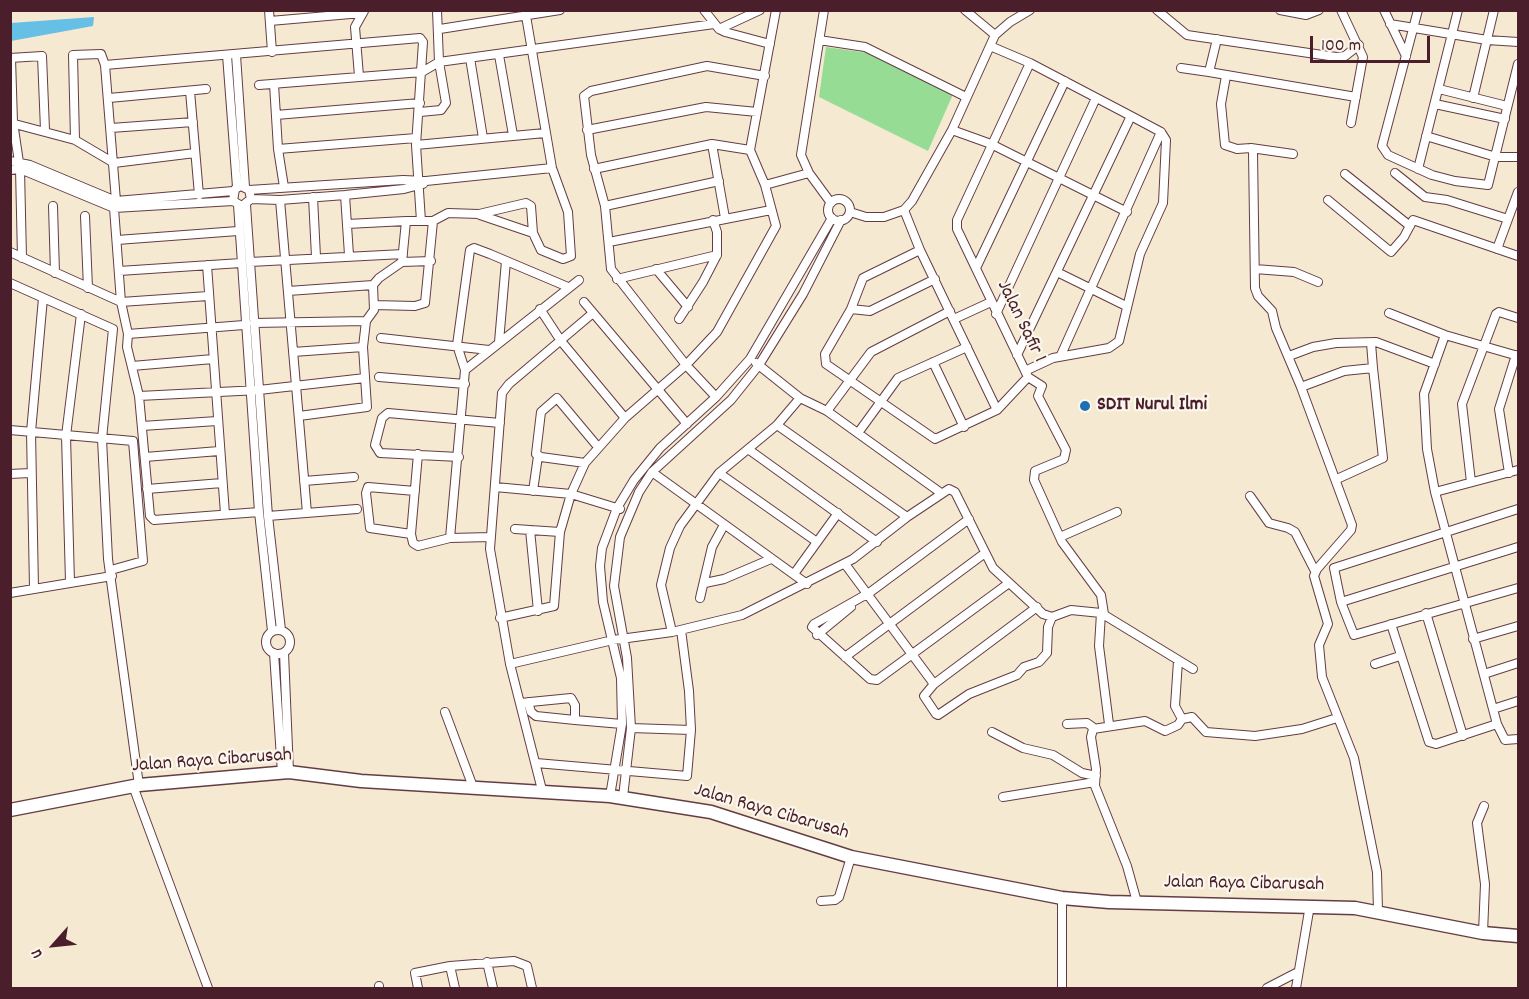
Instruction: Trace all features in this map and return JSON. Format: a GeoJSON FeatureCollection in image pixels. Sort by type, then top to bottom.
{"type":"FeatureCollection","features":[{"type":"Feature","properties":{"kind":"main road","name":"Jalan Raya Cibarusah"},"geometry":{"type":"LineString","coordinates":[[10,810],[136,785],[286,773],[361,782],[542,790],[623,797],[711,812],[851,857],[1062,898],[1109,902],[1310,905],[1378,911],[1483,933],[1518,936]]}},
{"type":"Feature","properties":{"kind":"street"},"geometry":{"type":"LineString","coordinates":[[269,10],[272,52]]}},
{"type":"Feature","properties":{"kind":"street"},"geometry":{"type":"LineString","coordinates":[[420,112],[445,107],[439,62],[440,29],[437,10]]}},
{"type":"Feature","properties":{"kind":"street"},"geometry":{"type":"LineString","coordinates":[[440,29],[525,13],[560,10]]}},
{"type":"Feature","properties":{"kind":"street"},"geometry":{"type":"LineString","coordinates":[[704,10],[716,26],[770,44]]}},
{"type":"Feature","properties":{"kind":"street"},"geometry":{"type":"LineString","coordinates":[[259,85],[422,72],[439,62],[716,26],[760,10]]}},
{"type":"Feature","properties":{"kind":"street"},"geometry":{"type":"LineString","coordinates":[[500,618],[554,606],[560,532],[571,495],[585,463],[625,418],[686,365],[717,332],[776,226],[765,185],[750,150],[776,10]]}},
{"type":"Feature","properties":{"kind":"street"},"geometry":{"type":"LineString","coordinates":[[965,10],[995,35]]}},
{"type":"Feature","properties":{"kind":"street"},"geometry":{"type":"LineString","coordinates":[[610,796],[616,771],[622,724],[621,678],[603,602],[600,566],[602,548],[617,508],[644,467],[716,397],[750,359],[837,219],[850,212],[866,217],[884,217],[904,210],[921,187],[952,130],[995,35],[1010,22],[1030,10]]}},
{"type":"Feature","properties":{"kind":"street"},"geometry":{"type":"LineString","coordinates":[[1157,10],[1166,13],[1187,35],[1336,57],[1345,56],[1359,45]]}},
{"type":"Feature","properties":{"kind":"street"},"geometry":{"type":"LineString","coordinates":[[1280,10],[1306,15],[1319,10]]}},
{"type":"Feature","properties":{"kind":"street"},"geometry":{"type":"LineString","coordinates":[[1341,10],[1359,45],[1363,61],[1351,123]]}},
{"type":"Feature","properties":{"kind":"street"},"geometry":{"type":"LineString","coordinates":[[1384,10],[1406,56]]}},
{"type":"Feature","properties":{"kind":"street"},"geometry":{"type":"LineString","coordinates":[[1419,10],[1382,146],[1388,155],[1418,169],[1455,181],[1484,187],[1488,185],[1518,64]]}},
{"type":"Feature","properties":{"kind":"street"},"geometry":{"type":"LineString","coordinates":[[1418,169],[1454,35],[1458,10]]}},
{"type":"Feature","properties":{"kind":"street"},"geometry":{"type":"LineString","coordinates":[[1473,98],[1494,10]]}},
{"type":"Feature","properties":{"kind":"street"},"geometry":{"type":"LineString","coordinates":[[822,11],[801,155],[809,173],[831,203]]}},
{"type":"Feature","properties":{"kind":"street"},"geometry":{"type":"LineString","coordinates":[[270,21],[364,12]]}},
{"type":"Feature","properties":{"kind":"street"},"geometry":{"type":"LineString","coordinates":[[359,76],[355,27],[364,12]]}},
{"type":"Feature","properties":{"kind":"street"},"geometry":{"type":"LineString","coordinates":[[347,224],[433,221],[448,213],[478,214],[528,204],[533,233],[541,250],[563,259],[571,256],[568,212],[552,168],[525,13]]}},
{"type":"Feature","properties":{"kind":"street"},"geometry":{"type":"LineString","coordinates":[[1390,24],[1414,26],[1487,40],[1518,42]]}},
{"type":"Feature","properties":{"kind":"street"},"geometry":{"type":"LineString","coordinates":[[105,65],[420,38],[423,42],[422,72],[416,141],[421,183],[421,221]]}},
{"type":"Feature","properties":{"kind":"street"},"geometry":{"type":"LineString","coordinates":[[1209,72],[1217,39]]}},
{"type":"Feature","properties":{"kind":"street"},"geometry":{"type":"LineString","coordinates":[[819,40],[865,47],[966,97]]}},
{"type":"Feature","properties":{"kind":"street"},"geometry":{"type":"LineString","coordinates":[[920,250],[863,278],[850,309],[824,358],[826,364],[935,439],[998,410],[1026,374],[1061,356],[1114,345],[1119,341],[1140,254],[1163,203],[1166,140],[1161,132],[1030,63],[990,46]]}},
{"type":"Feature","properties":{"kind":"street"},"geometry":{"type":"LineString","coordinates":[[75,140],[73,55],[101,54],[105,65],[109,98],[121,302],[132,366],[140,396],[150,516],[154,520],[259,512]]}},
{"type":"Feature","properties":{"kind":"street"},"geometry":{"type":"LineString","coordinates":[[231,55],[242,202],[250,262],[268,516],[281,630]]}},
{"type":"Feature","properties":{"kind":"street"},"geometry":{"type":"LineString","coordinates":[[499,55],[513,135]]}},
{"type":"Feature","properties":{"kind":"street"},"geometry":{"type":"LineString","coordinates":[[22,258],[12,122],[11,58],[42,56],[45,130]]}},
{"type":"Feature","properties":{"kind":"street"},"geometry":{"type":"LineString","coordinates":[[470,58],[483,138]]}},
{"type":"Feature","properties":{"kind":"street","name":"Jalan Safir 1"},"geometry":{"type":"LineString","coordinates":[[1030,63],[956,224],[996,314],[1026,374],[1042,386],[1038,396],[1068,453],[1064,459],[1037,469],[1033,476],[1060,537],[1095,584],[1103,602],[1099,645],[1109,724]]}},
{"type":"Feature","properties":{"kind":"street"},"geometry":{"type":"LineString","coordinates":[[716,397],[686,365],[617,279],[609,261],[605,206],[594,169],[584,101],[586,93],[707,66],[765,76]]}},
{"type":"Feature","properties":{"kind":"street"},"geometry":{"type":"LineString","coordinates":[[1181,68],[1356,97]]}},
{"type":"Feature","properties":{"kind":"street"},"geometry":{"type":"LineString","coordinates":[[1226,76],[1221,104],[1225,145],[1237,149],[1251,148],[1293,154]]}},
{"type":"Feature","properties":{"kind":"street"},"geometry":{"type":"LineString","coordinates":[[976,268],[1065,81]]}},
{"type":"Feature","properties":{"kind":"street"},"geometry":{"type":"LineString","coordinates":[[274,84],[278,149],[284,187]]}},
{"type":"Feature","properties":{"kind":"street"},"geometry":{"type":"LineString","coordinates":[[109,98],[206,89]]}},
{"type":"Feature","properties":{"kind":"street"},"geometry":{"type":"LineString","coordinates":[[1439,89],[1507,106]]}},
{"type":"Feature","properties":{"kind":"street"},"geometry":{"type":"LineString","coordinates":[[190,91],[199,195]]}},
{"type":"Feature","properties":{"kind":"street"},"geometry":{"type":"LineString","coordinates":[[996,314],[1096,98]]}},
{"type":"Feature","properties":{"kind":"street"},"geometry":{"type":"LineString","coordinates":[[276,115],[420,103]]}},
{"type":"Feature","properties":{"kind":"street"},"geometry":{"type":"LineString","coordinates":[[1435,104],[1504,119]]}},
{"type":"Feature","properties":{"kind":"street"},"geometry":{"type":"LineString","coordinates":[[587,130],[706,107],[757,112]]}},
{"type":"Feature","properties":{"kind":"street"},"geometry":{"type":"LineString","coordinates":[[1017,355],[1131,116]]}},
{"type":"Feature","properties":{"kind":"street"},"geometry":{"type":"LineString","coordinates":[[12,122],[75,140],[114,163],[195,153]]}},
{"type":"Feature","properties":{"kind":"street"},"geometry":{"type":"LineString","coordinates":[[111,128],[193,122]]}},
{"type":"Feature","properties":{"kind":"street"},"geometry":{"type":"LineString","coordinates":[[952,130],[991,144],[1127,212]]}},
{"type":"Feature","properties":{"kind":"street"},"geometry":{"type":"LineString","coordinates":[[1061,356],[1161,132]]}},
{"type":"Feature","properties":{"kind":"street"},"geometry":{"type":"LineString","coordinates":[[278,149],[545,133]]}},
{"type":"Feature","properties":{"kind":"street"},"geometry":{"type":"LineString","coordinates":[[1426,136],[1496,157],[1518,157]]}},
{"type":"Feature","properties":{"kind":"street"},"geometry":{"type":"LineString","coordinates":[[594,169],[712,144],[750,150]]}},
{"type":"Feature","properties":{"kind":"street"},"geometry":{"type":"LineString","coordinates":[[712,144],[725,218]]}},
{"type":"Feature","properties":{"kind":"street"},"geometry":{"type":"LineString","coordinates":[[1251,148],[1256,293],[1272,311],[1276,328],[1336,479],[1352,528],[1315,571]]}},
{"type":"Feature","properties":{"kind":"street"},"geometry":{"type":"LineString","coordinates":[[16,164],[115,204],[242,202],[345,195],[421,183],[552,168]]}},
{"type":"Feature","properties":{"kind":"street"},"geometry":{"type":"LineString","coordinates":[[10,170],[16,164]]}},
{"type":"Feature","properties":{"kind":"street"},"geometry":{"type":"LineString","coordinates":[[765,185],[809,173]]}},
{"type":"Feature","properties":{"kind":"street"},"geometry":{"type":"LineString","coordinates":[[1395,173],[1425,197],[1447,200],[1508,219]]}},
{"type":"Feature","properties":{"kind":"street"},"geometry":{"type":"LineString","coordinates":[[1345,174],[1410,226]]}},
{"type":"Feature","properties":{"kind":"street"},"geometry":{"type":"LineString","coordinates":[[605,206],[719,181]]}},
{"type":"Feature","properties":{"kind":"street"},"geometry":{"type":"LineString","coordinates":[[115,204],[241,189],[421,183]]}},
{"type":"Feature","properties":{"kind":"street"},"geometry":{"type":"LineString","coordinates":[[241,189],[242,202],[238,231],[244,325],[259,512],[272,631],[266,640],[266,646],[274,654],[286,773]]}},
{"type":"Feature","properties":{"kind":"street"},"geometry":{"type":"LineString","coordinates":[[1497,249],[1518,192]]}},
{"type":"Feature","properties":{"kind":"street"},"geometry":{"type":"LineString","coordinates":[[345,195],[349,255]]}},
{"type":"Feature","properties":{"kind":"street"},"geometry":{"type":"LineString","coordinates":[[313,197],[316,257]]}},
{"type":"Feature","properties":{"kind":"street"},"geometry":{"type":"LineString","coordinates":[[837,219],[829,211],[831,203],[836,199],[844,200],[849,205],[850,212]]}},
{"type":"Feature","properties":{"kind":"street"},"geometry":{"type":"LineString","coordinates":[[280,200],[307,513]]}},
{"type":"Feature","properties":{"kind":"street"},"geometry":{"type":"LineString","coordinates":[[1328,200],[1391,252],[1413,220],[1518,256]]}},
{"type":"Feature","properties":{"kind":"street"},"geometry":{"type":"LineString","coordinates":[[53,206],[55,273]]}},
{"type":"Feature","properties":{"kind":"street"},"geometry":{"type":"LineString","coordinates":[[609,242],[771,210]]}},
{"type":"Feature","properties":{"kind":"street"},"geometry":{"type":"LineString","coordinates":[[904,210],[920,250],[998,410]]}},
{"type":"Feature","properties":{"kind":"street"},"geometry":{"type":"LineString","coordinates":[[478,214],[533,233]]}},
{"type":"Feature","properties":{"kind":"street"},"geometry":{"type":"LineString","coordinates":[[85,216],[88,288]]}},
{"type":"Feature","properties":{"kind":"street"},"geometry":{"type":"LineString","coordinates":[[623,797],[631,728],[629,675],[616,603],[614,571],[620,537],[629,512],[652,472],[731,400],[759,365],[803,294],[837,219]]}},
{"type":"Feature","properties":{"kind":"street"},"geometry":{"type":"LineString","coordinates":[[679,319],[717,255],[717,232],[713,220]]}},
{"type":"Feature","properties":{"kind":"street"},"geometry":{"type":"LineString","coordinates":[[299,416],[365,409],[368,405],[363,347],[366,321],[372,314],[374,305],[374,285],[402,258],[406,221]]}},
{"type":"Feature","properties":{"kind":"street"},"geometry":{"type":"LineString","coordinates":[[374,305],[415,306],[425,303],[431,261],[433,221]]}},
{"type":"Feature","properties":{"kind":"street"},"geometry":{"type":"LineString","coordinates":[[117,240],[238,231]]}},
{"type":"Feature","properties":{"kind":"street"},"geometry":{"type":"LineString","coordinates":[[450,538],[465,384],[465,370],[457,345],[468,253],[474,248],[568,287]]}},
{"type":"Feature","properties":{"kind":"street"},"geometry":{"type":"LineString","coordinates":[[10,252],[121,302],[208,296]]}},
{"type":"Feature","properties":{"kind":"street"},"geometry":{"type":"LineString","coordinates":[[250,262],[349,255],[431,261]]}},
{"type":"Feature","properties":{"kind":"street"},"geometry":{"type":"LineString","coordinates":[[617,279],[717,255]]}},
{"type":"Feature","properties":{"kind":"street"},"geometry":{"type":"LineString","coordinates":[[499,342],[506,261]]}},
{"type":"Feature","properties":{"kind":"street"},"geometry":{"type":"LineString","coordinates":[[119,271],[241,263]]}},
{"type":"Feature","properties":{"kind":"street"},"geometry":{"type":"LineString","coordinates":[[207,265],[225,514]]}},
{"type":"Feature","properties":{"kind":"street"},"geometry":{"type":"LineString","coordinates":[[656,269],[688,307]]}},
{"type":"Feature","properties":{"kind":"street"},"geometry":{"type":"LineString","coordinates":[[1255,270],[1294,272],[1318,282]]}},
{"type":"Feature","properties":{"kind":"street"},"geometry":{"type":"LineString","coordinates":[[1057,272],[1126,306]]}},
{"type":"Feature","properties":{"kind":"street"},"geometry":{"type":"LineString","coordinates":[[850,309],[870,311],[935,279]]}},
{"type":"Feature","properties":{"kind":"street"},"geometry":{"type":"LineString","coordinates":[[465,370],[579,280]]}},
{"type":"Feature","properties":{"kind":"street"},"geometry":{"type":"LineString","coordinates":[[10,283],[113,329],[102,439],[111,573],[136,785],[208,988]]}},
{"type":"Feature","properties":{"kind":"street"},"geometry":{"type":"LineString","coordinates":[[288,291],[374,285]]}},
{"type":"Feature","properties":{"kind":"street"},"geometry":{"type":"LineString","coordinates":[[34,588],[30,473],[43,298]]}},
{"type":"Feature","properties":{"kind":"street"},"geometry":{"type":"LineString","coordinates":[[584,302],[687,424]]}},
{"type":"Feature","properties":{"kind":"street"},"geometry":{"type":"LineString","coordinates":[[827,411],[874,349],[952,315],[991,302]]}},
{"type":"Feature","properties":{"kind":"street"},"geometry":{"type":"LineString","coordinates":[[540,309],[561,341],[625,418]]}},
{"type":"Feature","properties":{"kind":"street"},"geometry":{"type":"LineString","coordinates":[[1472,482],[1462,412],[1483,345],[1498,312],[1518,318]]}},
{"type":"Feature","properties":{"kind":"street"},"geometry":{"type":"LineString","coordinates":[[542,790],[524,702],[510,664],[500,618],[490,537],[500,423],[504,388],[593,313]]}},
{"type":"Feature","properties":{"kind":"street"},"geometry":{"type":"LineString","coordinates":[[1389,313],[1445,335],[1517,355],[1499,409],[1509,473]]}},
{"type":"Feature","properties":{"kind":"street"},"geometry":{"type":"LineString","coordinates":[[70,582],[66,436],[81,314]]}},
{"type":"Feature","properties":{"kind":"street"},"geometry":{"type":"LineString","coordinates":[[254,324],[289,321],[366,321]]}},
{"type":"Feature","properties":{"kind":"street"},"geometry":{"type":"LineString","coordinates":[[128,334],[244,325]]}},
{"type":"Feature","properties":{"kind":"street"},"geometry":{"type":"LineString","coordinates":[[1445,335],[1423,403],[1427,448],[1435,492],[1497,724],[1505,740],[1518,738]]}},
{"type":"Feature","properties":{"kind":"street"},"geometry":{"type":"LineString","coordinates":[[381,338],[489,350]]}},
{"type":"Feature","properties":{"kind":"street"},"geometry":{"type":"LineString","coordinates":[[1289,356],[1313,347],[1336,343],[1371,343],[1435,364]]}},
{"type":"Feature","properties":{"kind":"street"},"geometry":{"type":"LineString","coordinates":[[1336,479],[1383,458],[1371,343]]}},
{"type":"Feature","properties":{"kind":"street"},"geometry":{"type":"LineString","coordinates":[[293,352],[363,347]]}},
{"type":"Feature","properties":{"kind":"street"},"geometry":{"type":"LineString","coordinates":[[858,433],[898,378],[967,347]]}},
{"type":"Feature","properties":{"kind":"street"},"geometry":{"type":"LineString","coordinates":[[132,366],[213,359]]}},
{"type":"Feature","properties":{"kind":"street"},"geometry":{"type":"LineString","coordinates":[[750,359],[800,398],[827,411],[941,493]]}},
{"type":"Feature","properties":{"kind":"street"},"geometry":{"type":"LineString","coordinates":[[933,362],[964,427]]}},
{"type":"Feature","properties":{"kind":"street"},"geometry":{"type":"LineString","coordinates":[[1301,387],[1344,371],[1373,368]]}},
{"type":"Feature","properties":{"kind":"street"},"geometry":{"type":"LineString","coordinates":[[379,377],[465,384]]}},
{"type":"Feature","properties":{"kind":"street"},"geometry":{"type":"LineString","coordinates":[[140,396],[259,390],[365,378]]}},
{"type":"Feature","properties":{"kind":"street"},"geometry":{"type":"LineString","coordinates":[[536,763],[687,776],[691,730],[685,650],[676,631],[661,585],[670,548],[694,504],[719,473],[777,425],[800,398]]}},
{"type":"Feature","properties":{"kind":"street"},"geometry":{"type":"LineString","coordinates":[[533,491],[538,456],[536,448],[539,419],[550,402],[557,399],[598,447]]}},
{"type":"Feature","properties":{"kind":"street"},"geometry":{"type":"LineString","coordinates":[[459,457],[380,453],[376,450],[384,415],[500,423]]}},
{"type":"Feature","properties":{"kind":"street"},"geometry":{"type":"LineString","coordinates":[[141,426],[217,421]]}},
{"type":"Feature","properties":{"kind":"street"},"geometry":{"type":"LineString","coordinates":[[777,425],[906,517]]}},
{"type":"Feature","properties":{"kind":"street"},"geometry":{"type":"LineString","coordinates":[[10,430],[134,442],[143,561],[111,573],[10,593]]}},
{"type":"Feature","properties":{"kind":"street"},"geometry":{"type":"LineString","coordinates":[[748,449],[878,542]]}},
{"type":"Feature","properties":{"kind":"street"},"geometry":{"type":"LineString","coordinates":[[145,458],[219,451]]}},
{"type":"Feature","properties":{"kind":"street"},"geometry":{"type":"LineString","coordinates":[[418,454],[411,534],[413,543],[418,546],[450,538],[490,537]]}},
{"type":"Feature","properties":{"kind":"street"},"geometry":{"type":"LineString","coordinates":[[538,456],[585,463]]}},
{"type":"Feature","properties":{"kind":"street"},"geometry":{"type":"LineString","coordinates":[[1435,492],[1518,470]]}},
{"type":"Feature","properties":{"kind":"street"},"geometry":{"type":"LineString","coordinates":[[652,472],[807,584]]}},
{"type":"Feature","properties":{"kind":"street"},"geometry":{"type":"LineString","coordinates":[[10,474],[30,473]]}},
{"type":"Feature","properties":{"kind":"street"},"geometry":{"type":"LineString","coordinates":[[719,473],[817,542]]}},
{"type":"Feature","properties":{"kind":"street"},"geometry":{"type":"LineString","coordinates":[[304,481],[354,477]]}},
{"type":"Feature","properties":{"kind":"street"},"geometry":{"type":"LineString","coordinates":[[147,489],[222,483]]}},
{"type":"Feature","properties":{"kind":"street"},"geometry":{"type":"LineString","coordinates":[[411,534],[370,528],[366,493],[368,487],[415,491]]}},
{"type":"Feature","properties":{"kind":"street"},"geometry":{"type":"LineString","coordinates":[[495,487],[571,495],[629,512]]}},
{"type":"Feature","properties":{"kind":"street"},"geometry":{"type":"LineString","coordinates":[[510,664],[613,640],[676,631],[742,615],[845,564],[878,542],[906,517],[949,489],[956,492],[993,568],[1043,614],[1052,617],[1071,610],[1102,614],[1193,669]]}},
{"type":"Feature","properties":{"kind":"street"},"geometry":{"type":"LineString","coordinates":[[1250,496],[1269,523],[1274,527],[1288,528],[1295,532],[1315,571],[1314,581],[1328,624],[1319,645],[1322,676],[1354,758],[1377,872],[1378,911]]}},
{"type":"Feature","properties":{"kind":"street"},"geometry":{"type":"LineString","coordinates":[[268,516],[357,509]]}},
{"type":"Feature","properties":{"kind":"street"},"geometry":{"type":"LineString","coordinates":[[1518,509],[1445,530],[1336,567],[1341,602],[1353,634],[1518,588]]}},
{"type":"Feature","properties":{"kind":"street"},"geometry":{"type":"LineString","coordinates":[[1060,537],[1117,512]]}},
{"type":"Feature","properties":{"kind":"street"},"geometry":{"type":"LineString","coordinates":[[794,574],[838,513]]}},
{"type":"Feature","properties":{"kind":"street"},"geometry":{"type":"LineString","coordinates":[[969,519],[867,594],[812,627],[817,635],[870,679],[877,680],[1009,583]]}},
{"type":"Feature","properties":{"kind":"street"},"geometry":{"type":"LineString","coordinates":[[700,598],[712,547],[724,525]]}},
{"type":"Feature","properties":{"kind":"street"},"geometry":{"type":"LineString","coordinates":[[514,529],[560,532]]}},
{"type":"Feature","properties":{"kind":"street"},"geometry":{"type":"LineString","coordinates":[[530,530],[538,610]]}},
{"type":"Feature","properties":{"kind":"street"},"geometry":{"type":"LineString","coordinates":[[1341,602],[1518,547]]}},
{"type":"Feature","properties":{"kind":"street"},"geometry":{"type":"LineString","coordinates":[[845,657],[985,554]]}},
{"type":"Feature","properties":{"kind":"street"},"geometry":{"type":"LineString","coordinates":[[705,583],[724,579],[771,559]]}},
{"type":"Feature","properties":{"kind":"street"},"geometry":{"type":"LineString","coordinates":[[845,564],[934,684]]}},
{"type":"Feature","properties":{"kind":"street"},"geometry":{"type":"LineString","coordinates":[[1037,607],[934,684],[924,699],[938,715],[969,694],[1017,675],[1024,667],[1039,662],[1047,653],[1048,627],[1052,617]]}},
{"type":"Feature","properties":{"kind":"street"},"geometry":{"type":"LineString","coordinates":[[1426,613],[1462,736]]}},
{"type":"Feature","properties":{"kind":"street"},"geometry":{"type":"LineString","coordinates":[[1391,624],[1428,742],[1436,744],[1497,724]]}},
{"type":"Feature","properties":{"kind":"street"},"geometry":{"type":"LineString","coordinates":[[1473,639],[1518,626]]}},
{"type":"Feature","properties":{"kind":"street"},"geometry":{"type":"LineString","coordinates":[[272,631],[281,630],[290,640],[284,652],[286,773]]}},
{"type":"Feature","properties":{"kind":"street"},"geometry":{"type":"LineString","coordinates":[[274,654],[284,652]]}},
{"type":"Feature","properties":{"kind":"street"},"geometry":{"type":"LineString","coordinates":[[1375,664],[1400,656]]}},
{"type":"Feature","properties":{"kind":"street"},"geometry":{"type":"LineString","coordinates":[[1178,661],[1175,706],[1182,720]]}},
{"type":"Feature","properties":{"kind":"street"},"geometry":{"type":"LineString","coordinates":[[1484,674],[1518,663]]}},
{"type":"Feature","properties":{"kind":"street"},"geometry":{"type":"LineString","coordinates":[[524,702],[571,698],[575,705],[575,720]]}},
{"type":"Feature","properties":{"kind":"street"},"geometry":{"type":"LineString","coordinates":[[1493,709],[1518,701]]}},
{"type":"Feature","properties":{"kind":"street"},"geometry":{"type":"LineString","coordinates":[[524,702],[536,716],[622,724]]}},
{"type":"Feature","properties":{"kind":"street"},"geometry":{"type":"LineString","coordinates":[[445,712],[473,787]]}},
{"type":"Feature","properties":{"kind":"street"},"geometry":{"type":"LineString","coordinates":[[1094,728],[1109,724],[1145,721],[1165,730],[1192,717],[1206,732],[1255,736],[1302,729],[1337,718]]}},
{"type":"Feature","properties":{"kind":"street"},"geometry":{"type":"LineString","coordinates":[[1067,724],[1087,723],[1094,728]]}},
{"type":"Feature","properties":{"kind":"street"},"geometry":{"type":"LineString","coordinates":[[631,728],[691,730]]}},
{"type":"Feature","properties":{"kind":"street"},"geometry":{"type":"LineString","coordinates":[[1094,728],[1091,737],[1096,779],[1137,902]]}},
{"type":"Feature","properties":{"kind":"street"},"geometry":{"type":"LineString","coordinates":[[992,732],[1023,748],[1053,755],[1096,779]]}},
{"type":"Feature","properties":{"kind":"street"},"geometry":{"type":"LineString","coordinates":[[1003,797],[1096,779]]}},
{"type":"Feature","properties":{"kind":"street"},"geometry":{"type":"LineString","coordinates":[[1483,933],[1485,884],[1477,823],[1484,806]]}},
{"type":"Feature","properties":{"kind":"street"},"geometry":{"type":"LineString","coordinates":[[821,901],[835,900],[839,897],[851,857]]}},
{"type":"Feature","properties":{"kind":"street"},"geometry":{"type":"LineString","coordinates":[[1062,898],[1062,988]]}},
{"type":"Feature","properties":{"kind":"street"},"geometry":{"type":"LineString","coordinates":[[1296,988],[1310,905]]}},
{"type":"Feature","properties":{"kind":"street"},"geometry":{"type":"LineString","coordinates":[[487,962],[494,988]]}},
{"type":"Feature","properties":{"kind":"street"},"geometry":{"type":"LineString","coordinates":[[418,988],[415,973],[487,962],[524,962],[532,988]]}},
{"type":"Feature","properties":{"kind":"street"},"geometry":{"type":"LineString","coordinates":[[450,966],[455,988]]}},
{"type":"Feature","properties":{"kind":"street"},"geometry":{"type":"LineString","coordinates":[[1268,988],[1298,972]]}},
{"type":"Feature","properties":{"kind":"green space"},"geometry":{"type":"Polygon","coordinates":[[[826,47],[868,53],[954,92],[928,151],[819,97],[826,47]]]}},
{"type":"Feature","properties":{"kind":"water"},"geometry":{"type":"Polygon","coordinates":[[[94,17],[93,26],[11,41],[11,23],[94,17]]]}},
{"type":"Feature","properties":{"kind":"place","name":"SDIT Nurul Ilmi"},"geometry":{"type":"Point","coordinates":[1085,406]}}]}
